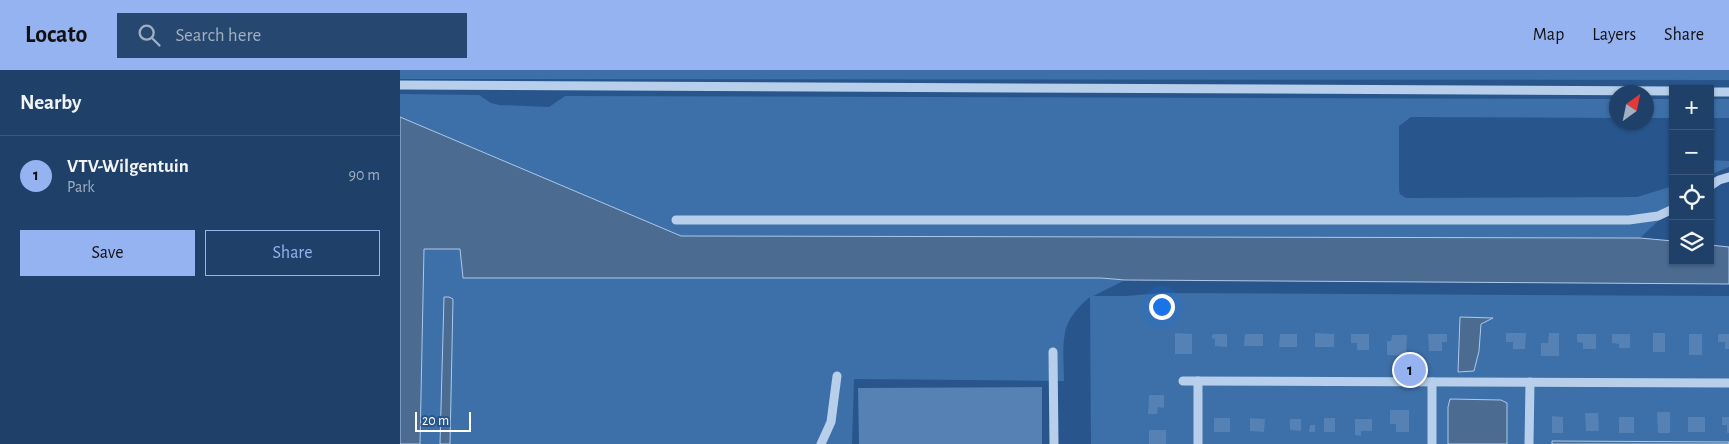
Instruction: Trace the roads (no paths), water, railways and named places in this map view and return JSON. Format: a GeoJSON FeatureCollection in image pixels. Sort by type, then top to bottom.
{"type":"FeatureCollection","features":[{"type":"Feature","properties":{"kind":"lane"},"geometry":{"type":"LineString","coordinates":[[400,85],[1669,91]]}},
{"type":"Feature","properties":{"kind":"lane"},"geometry":{"type":"LineString","coordinates":[[1714,92],[1729,92]]}},
{"type":"Feature","properties":{"kind":"lane"},"geometry":{"type":"LineString","coordinates":[[1714,183],[1729,177]]}},
{"type":"Feature","properties":{"kind":"lane"},"geometry":{"type":"LineString","coordinates":[[676,220],[1629,220],[1658,216],[1669,211]]}},
{"type":"Feature","properties":{"kind":"lane"},"geometry":{"type":"LineString","coordinates":[[1053,352],[1054,444]]}},
{"type":"Feature","properties":{"kind":"lane"},"geometry":{"type":"LineString","coordinates":[[821,444],[831,422],[837,376]]}},
{"type":"Feature","properties":{"kind":"lane"},"geometry":{"type":"LineString","coordinates":[[1184,381],[1729,383]]}},
{"type":"Feature","properties":{"kind":"lane"},"geometry":{"type":"LineString","coordinates":[[1198,381],[1198,444]]}},
{"type":"Feature","properties":{"kind":"lane"},"geometry":{"type":"LineString","coordinates":[[1432,382],[1432,444]]}},
{"type":"Feature","properties":{"kind":"lane"},"geometry":{"type":"LineString","coordinates":[[1529,444],[1530,382]]}},
{"type":"Feature","properties":{"kind":"place","name":"VTV-Wilgentuin"},"geometry":{"type":"Point","coordinates":[1410,370]}}]}
